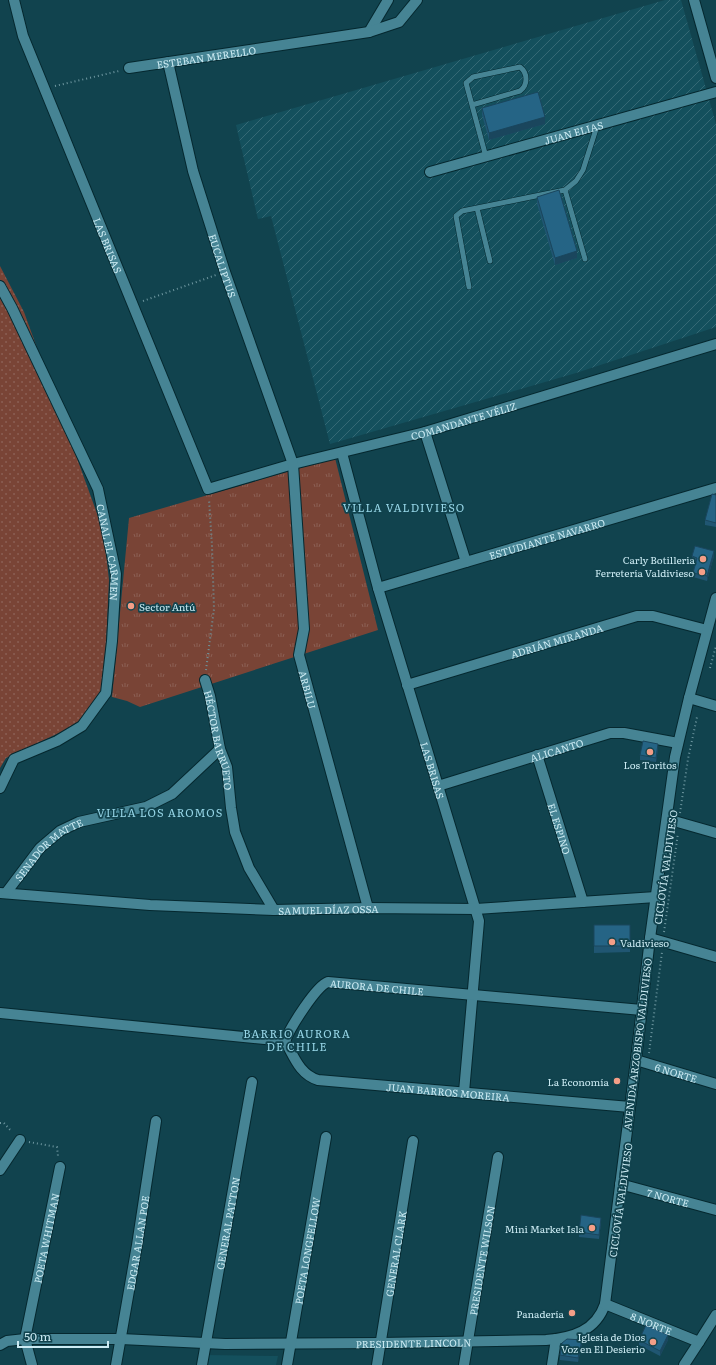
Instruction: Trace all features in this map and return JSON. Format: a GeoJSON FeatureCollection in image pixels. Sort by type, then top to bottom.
{"type":"FeatureCollection","features":[{"type":"Feature","properties":{"kind":"street","name":"LAS BRISAS"},"geometry":{"type":"LineString","coordinates":[[14,0],[23,36],[208,489]]}},
{"type":"Feature","properties":{"kind":"street"},"geometry":{"type":"LineString","coordinates":[[369,32],[388,0]]}},
{"type":"Feature","properties":{"kind":"street","name":"ESTEBAN MERELLO"},"geometry":{"type":"LineString","coordinates":[[129,68],[369,32],[399,22],[417,0]]}},
{"type":"Feature","properties":{"kind":"street"},"geometry":{"type":"LineString","coordinates":[[694,0],[716,78]]}},
{"type":"Feature","properties":{"kind":"street","name":"EUCALIPTUS"},"geometry":{"type":"LineString","coordinates":[[168,62],[193,171],[225,272],[293,464]]}},
{"type":"Feature","properties":{"kind":"street","name":"JUAN ELIAS"},"geometry":{"type":"LineString","coordinates":[[430,172],[716,92]]}},
{"type":"Feature","properties":{"kind":"street","name":"CANAL EL CARMEN"},"geometry":{"type":"LineString","coordinates":[[0,286],[12,308],[98,489],[116,574],[112,641],[106,693],[82,726],[56,741],[14,760],[0,788]]}},
{"type":"Feature","properties":{"kind":"street","name":"COMANDANTE VÉLIZ"},"geometry":{"type":"LineString","coordinates":[[208,489],[293,464],[425,432],[716,344]]}},
{"type":"Feature","properties":{"kind":"street"},"geometry":{"type":"LineString","coordinates":[[425,432],[466,562]]}},
{"type":"Feature","properties":{"kind":"street","name":"LAS BRISAS"},"geometry":{"type":"LineString","coordinates":[[342,453],[378,588],[479,921],[464,1092]]}},
{"type":"Feature","properties":{"kind":"street","name":"ARBILU"},"geometry":{"type":"LineString","coordinates":[[293,464],[304,628],[299,655],[368,908]]}},
{"type":"Feature","properties":{"kind":"street","name":"ESTUDIANTE NAVARRO"},"geometry":{"type":"LineString","coordinates":[[378,588],[716,488]]}},
{"type":"Feature","properties":{"kind":"street","name":"AVENIDA ARZOBISPO VALDIVIESO"},"geometry":{"type":"LineString","coordinates":[[605,1304],[650,938],[678,743],[716,598]]}},
{"type":"Feature","properties":{"kind":"street","name":"ADRIÁN MIRANDA"},"geometry":{"type":"LineString","coordinates":[[407,685],[637,616],[653,616],[707,630]]}},
{"type":"Feature","properties":{"kind":"street","name":"HÉCTOR BARRUETO"},"geometry":{"type":"LineString","coordinates":[[205,680],[210,696],[220,749],[227,767],[235,832],[249,868],[274,910]]}},
{"type":"Feature","properties":{"kind":"street"},"geometry":{"type":"LineString","coordinates":[[689,698],[716,706]]}},
{"type":"Feature","properties":{"kind":"street","name":"ALICANTO"},"geometry":{"type":"LineString","coordinates":[[438,786],[610,733],[624,733],[678,743]]}},
{"type":"Feature","properties":{"kind":"street","name":"SENADOR MATTE"},"geometry":{"type":"LineString","coordinates":[[3,893],[40,848],[60,831],[79,822],[146,807],[172,794],[220,749]]}},
{"type":"Feature","properties":{"kind":"street","name":"EL ESPINO"},"geometry":{"type":"LineString","coordinates":[[537,755],[582,902]]}},
{"type":"Feature","properties":{"kind":"street"},"geometry":{"type":"LineString","coordinates":[[667,819],[716,833]]}},
{"type":"Feature","properties":{"kind":"street","name":"SAMUEL DÍAZ OSSA"},"geometry":{"type":"LineString","coordinates":[[3,893],[150,905],[274,910],[368,908],[476,909],[656,897]]}},
{"type":"Feature","properties":{"kind":"street"},"geometry":{"type":"LineString","coordinates":[[650,938],[716,957]]}},
{"type":"Feature","properties":{"kind":"street","name":"AURORA DE CHILE"},"geometry":{"type":"LineString","coordinates":[[285,1041],[292,1026],[320,987],[328,982],[642,1010]]}},
{"type":"Feature","properties":{"kind":"street"},"geometry":{"type":"LineString","coordinates":[[0,1013],[285,1041]]}},
{"type":"Feature","properties":{"kind":"street","name":"JUAN BARROS MOREIRA"},"geometry":{"type":"LineString","coordinates":[[285,1041],[303,1071],[308,1076],[318,1080],[630,1106]]}},
{"type":"Feature","properties":{"kind":"street","name":"6 NORTE"},"geometry":{"type":"LineString","coordinates":[[636,1060],[716,1084]]}},
{"type":"Feature","properties":{"kind":"street","name":"GENERAL PATTON"},"geometry":{"type":"LineString","coordinates":[[202,1365],[252,1082]]}},
{"type":"Feature","properties":{"kind":"street","name":"EDGAR ALLAN POE"},"geometry":{"type":"LineString","coordinates":[[116,1365],[156,1120]]}},
{"type":"Feature","properties":{"kind":"street","name":"POETA LONGFELLOW"},"geometry":{"type":"LineString","coordinates":[[287,1365],[326,1137]]}},
{"type":"Feature","properties":{"kind":"street"},"geometry":{"type":"LineString","coordinates":[[0,1170],[20,1140]]}},
{"type":"Feature","properties":{"kind":"street","name":"GENERAL CLARK"},"geometry":{"type":"LineString","coordinates":[[377,1365],[413,1141]]}},
{"type":"Feature","properties":{"kind":"street","name":"PRESIDENTE WILSON"},"geometry":{"type":"LineString","coordinates":[[464,1365],[498,1157]]}},
{"type":"Feature","properties":{"kind":"street","name":"POETA WHITMAN"},"geometry":{"type":"LineString","coordinates":[[32,1365],[25,1339],[60,1167]]}},
{"type":"Feature","properties":{"kind":"street","name":"7 NORTE"},"geometry":{"type":"LineString","coordinates":[[620,1184],[716,1210]]}},
{"type":"Feature","properties":{"kind":"street","name":"PRESIDENTE LINCOLN"},"geometry":{"type":"LineString","coordinates":[[0,1345],[7,1341],[25,1339],[121,1339],[225,1344],[381,1343],[556,1339],[577,1333],[590,1326],[596,1321],[605,1304]]}},
{"type":"Feature","properties":{"kind":"street","name":"8 NORTE"},"geometry":{"type":"LineString","coordinates":[[605,1304],[699,1342]]}},
{"type":"Feature","properties":{"kind":"street"},"geometry":{"type":"LineString","coordinates":[[684,1365],[716,1315]]}},
{"type":"Feature","properties":{"kind":"street"},"geometry":{"type":"LineString","coordinates":[[552,1365],[556,1339]]}},
{"type":"Feature","properties":{"kind":"lane"},"geometry":{"type":"LineString","coordinates":[[472,105],[520,91],[524,88],[527,81],[524,70],[520,67],[473,77],[466,84],[486,157]]}},
{"type":"Feature","properties":{"kind":"lane"},"geometry":{"type":"LineString","coordinates":[[469,287],[456,216],[462,211],[565,190],[576,181],[583,170],[597,126]]}},
{"type":"Feature","properties":{"kind":"lane"},"geometry":{"type":"LineString","coordinates":[[565,190],[585,259]]}},
{"type":"Feature","properties":{"kind":"lane"},"geometry":{"type":"LineString","coordinates":[[477,208],[490,261]]}},
{"type":"Feature","properties":{"kind":"path"},"geometry":{"type":"LineString","coordinates":[[44,88],[129,68]]}},
{"type":"Feature","properties":{"kind":"path"},"geometry":{"type":"LineString","coordinates":[[132,304],[225,272]]}},
{"type":"Feature","properties":{"kind":"path","name":"HÉCTOR BARRUETO"},"geometry":{"type":"LineString","coordinates":[[205,680],[214,609],[208,489]]}},
{"type":"Feature","properties":{"kind":"path"},"geometry":{"type":"LineString","coordinates":[[708,674],[716,646]]}},
{"type":"Feature","properties":{"kind":"path","name":"CICLOVÍA VALDIVIESO"},"geometry":{"type":"LineString","coordinates":[[648,1063],[688,759],[700,702]]}},
{"type":"Feature","properties":{"kind":"path"},"geometry":{"type":"LineString","coordinates":[[0,1123],[4,1124],[20,1140],[57,1147],[60,1167]]}},
{"type":"Feature","properties":{"kind":"shaded area"},"geometry":{"type":"Polygon","coordinates":[[[665,0],[681,0],[716,124],[716,327],[576,373],[330,444],[271,216],[258,219],[236,125],[665,0]]]}},
{"type":"Feature","properties":{"kind":"shaded area"},"geometry":{"type":"Polygon","coordinates":[[[207,1355],[278,1356],[276,1365],[205,1365],[207,1355]]]}},
{"type":"Feature","properties":{"kind":"green space"},"geometry":{"type":"Polygon","coordinates":[[[0,266],[24,312],[99,519],[105,544],[109,580],[106,646],[101,694],[80,723],[6,758],[0,768],[0,266]]]}},
{"type":"Feature","properties":{"kind":"green space"},"geometry":{"type":"Polygon","coordinates":[[[335,458],[378,630],[140,707],[127,701],[112,697],[129,518],[335,458]]]}},
{"type":"Feature","properties":{"kind":"building"},"geometry":{"type":"Polygon","coordinates":[[[538,92],[545,117],[489,133],[482,108],[538,92]]]}},
{"type":"Feature","properties":{"kind":"building"},"geometry":{"type":"Polygon","coordinates":[[[559,190],[577,251],[555,258],[537,197],[559,190]]]}},
{"type":"Feature","properties":{"kind":"building"},"geometry":{"type":"Polygon","coordinates":[[[712,494],[716,495],[716,523],[705,520],[712,494]]]}},
{"type":"Feature","properties":{"kind":"building"},"geometry":{"type":"Polygon","coordinates":[[[695,546],[714,551],[707,576],[693,573],[697,558],[692,556],[695,546]]]}},
{"type":"Feature","properties":{"kind":"building"},"geometry":{"type":"Polygon","coordinates":[[[643,741],[658,744],[656,758],[640,755],[643,741]]]}},
{"type":"Feature","properties":{"kind":"building","name":"Valdivieso"},"geometry":{"type":"Polygon","coordinates":[[[594,925],[630,925],[630,946],[594,946],[594,925]]]}},
{"type":"Feature","properties":{"kind":"building"},"geometry":{"type":"Polygon","coordinates":[[[581,1215],[601,1218],[599,1235],[579,1232],[581,1215]]]}},
{"type":"Feature","properties":{"kind":"building","name":"Iglesia de Dios Voz en El Desierio"},"geometry":{"type":"Polygon","coordinates":[[[646,1325],[668,1335],[660,1351],[639,1340],[646,1325]]]}},
{"type":"Feature","properties":{"kind":"building"},"geometry":{"type":"Polygon","coordinates":[[[567,1339],[582,1340],[578,1358],[560,1355],[562,1343],[567,1339]]]}},
{"type":"Feature","properties":{"kind":"place","name":"Carly Botilleria"},"geometry":{"type":"Point","coordinates":[703,559]}},
{"type":"Feature","properties":{"kind":"place","name":"Ferretería Valdivieso"},"geometry":{"type":"Point","coordinates":[702,572]}},
{"type":"Feature","properties":{"kind":"place","name":"Sector Antú"},"geometry":{"type":"Point","coordinates":[131,606]}},
{"type":"Feature","properties":{"kind":"place","name":"Los Toritos"},"geometry":{"type":"Point","coordinates":[650,752]}},
{"type":"Feature","properties":{"kind":"place","name":"Valdivieso"},"geometry":{"type":"Point","coordinates":[612,942]}},
{"type":"Feature","properties":{"kind":"place","name":"La Economía"},"geometry":{"type":"Point","coordinates":[617,1081]}},
{"type":"Feature","properties":{"kind":"place","name":"Mini Market Isla"},"geometry":{"type":"Point","coordinates":[592,1228]}},
{"type":"Feature","properties":{"kind":"place","name":"Panadería"},"geometry":{"type":"Point","coordinates":[572,1313]}},
{"type":"Feature","properties":{"kind":"place","name":"Iglesia de Dios Voz en El Desierio"},"geometry":{"type":"Point","coordinates":[653,1342]}},
{"type":"Feature","properties":{"kind":"district","name":"VILLA VALDIVIESO"},"geometry":{"type":"Point","coordinates":[404,507]}},
{"type":"Feature","properties":{"kind":"district","name":"VILLA LOS AROMOS"},"geometry":{"type":"Point","coordinates":[160,812]}},
{"type":"Feature","properties":{"kind":"district","name":"BARRIO AURORA DE CHILE"},"geometry":{"type":"Point","coordinates":[297,1039]}}]}
